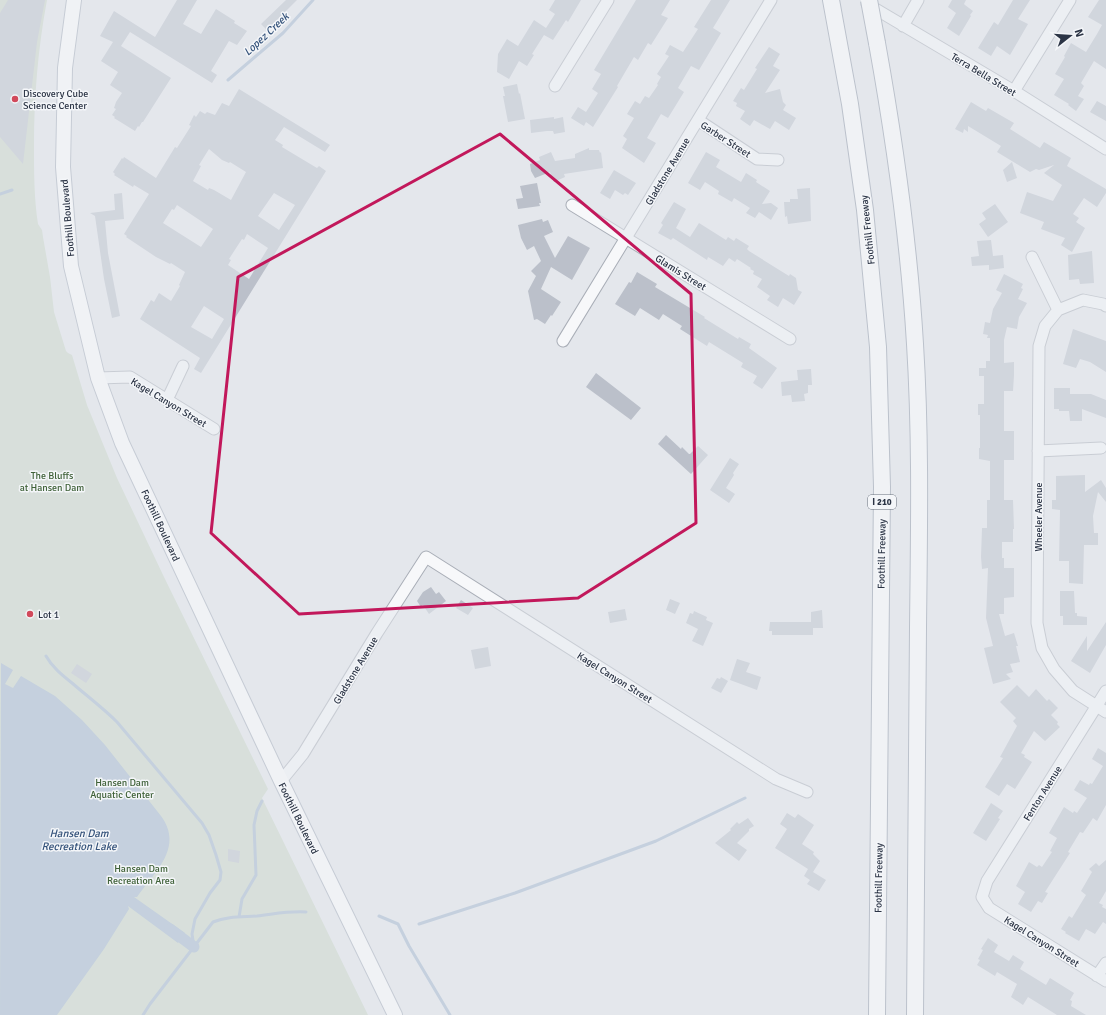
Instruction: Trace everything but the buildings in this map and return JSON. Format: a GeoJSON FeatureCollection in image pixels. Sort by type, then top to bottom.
{"type":"FeatureCollection","features":[{"type":"Feature","properties":{"kind":"highway","name":"Foothill Freeway"},"geometry":{"type":"LineString","coordinates":[[831,0],[850,104],[865,210],[874,302],[879,379],[882,495],[877,1015]]}},
{"type":"Feature","properties":{"kind":"highway"},"geometry":{"type":"LineString","coordinates":[[869,0],[888,105],[902,206],[915,337],[918,401],[919,495],[914,1015]]}},
{"type":"Feature","properties":{"kind":"highway"},"geometry":{"type":"LineString","coordinates":[[869,1015],[877,991]]}},
{"type":"Feature","properties":{"kind":"main road","name":"Foothill Boulevard"},"geometry":{"type":"LineString","coordinates":[[74,0],[64,81],[63,167],[71,266],[98,378],[122,444],[281,781],[395,1015]]}},
{"type":"Feature","properties":{"kind":"street"},"geometry":{"type":"LineString","coordinates":[[555,86],[608,0]]}},
{"type":"Feature","properties":{"kind":"street","name":"Gladstone Avenue"},"geometry":{"type":"LineString","coordinates":[[563,341],[771,0]]}},
{"type":"Feature","properties":{"kind":"street","name":"Terra Bella Street"},"geometry":{"type":"LineString","coordinates":[[862,0],[903,26],[1014,91],[1106,149]]}},
{"type":"Feature","properties":{"kind":"street"},"geometry":{"type":"LineString","coordinates":[[903,26],[918,0]]}},
{"type":"Feature","properties":{"kind":"street"},"geometry":{"type":"LineString","coordinates":[[1014,91],[1070,0]]}},
{"type":"Feature","properties":{"kind":"street","name":"Garber Street"},"geometry":{"type":"LineString","coordinates":[[698,120],[757,159],[778,160]]}},
{"type":"Feature","properties":{"kind":"street","name":"Glamis Street"},"geometry":{"type":"LineString","coordinates":[[572,205],[790,339]]}},
{"type":"Feature","properties":{"kind":"street"},"geometry":{"type":"LineString","coordinates":[[1032,257],[1058,310],[1083,300],[1106,306]]}},
{"type":"Feature","properties":{"kind":"street","name":"Wheeler Avenue"},"geometry":{"type":"LineString","coordinates":[[1058,310],[1044,326],[1038,346],[1038,623],[1042,648],[1054,669],[1073,691],[1101,709]]}},
{"type":"Feature","properties":{"kind":"street"},"geometry":{"type":"LineString","coordinates":[[167,400],[183,366]]}},
{"type":"Feature","properties":{"kind":"street","name":"Kagel Canyon Street"},"geometry":{"type":"LineString","coordinates":[[98,378],[130,377],[214,429]]}},
{"type":"Feature","properties":{"kind":"street"},"geometry":{"type":"LineString","coordinates":[[1038,451],[1101,448]]}},
{"type":"Feature","properties":{"kind":"street","name":"Kagel Canyon Street"},"geometry":{"type":"LineString","coordinates":[[426,557],[770,776],[807,792]]}},
{"type":"Feature","properties":{"kind":"street","name":"Gladstone Avenue"},"geometry":{"type":"LineString","coordinates":[[281,781],[304,754],[377,633],[426,557]]}},
{"type":"Feature","properties":{"kind":"street","name":"Fenton Avenue"},"geometry":{"type":"LineString","coordinates":[[982,898],[987,881],[1101,709],[1106,691]]}},
{"type":"Feature","properties":{"kind":"street","name":"Kagel Canyon Street"},"geometry":{"type":"LineString","coordinates":[[982,898],[989,908],[1102,979]]}},
{"type":"Feature","properties":{"kind":"street"},"geometry":{"type":"LineString","coordinates":[[1102,979],[1106,963]]}},
{"type":"Feature","properties":{"kind":"highlighted area"},"geometry":{"type":"Polygon","coordinates":[[[500,134],[691,294],[696,523],[578,598],[299,614],[211,533],[238,277],[500,134]]]}},
{"type":"Feature","properties":{"kind":"green space","name":"Hansen Dam Aquatic Center"},"geometry":{"type":"Polygon","coordinates":[[[0,0],[47,0],[41,36],[36,91],[34,145],[35,195],[38,224],[42,230],[54,312],[66,351],[72,355],[87,405],[117,478],[268,789],[262,798],[368,1015],[0,1015],[0,0]]]}},
{"type":"Feature","properties":{"kind":"water","name":"Hansen Dam Recreation Lake"},"geometry":{"type":"Polygon","coordinates":[[[1,663],[13,670],[5,684],[13,688],[21,676],[55,696],[82,720],[105,745],[161,816],[167,827],[169,838],[168,849],[159,869],[137,897],[134,897],[185,933],[178,943],[128,906],[129,909],[104,949],[57,1015],[0,1015],[1,663]]]}},
{"type":"Feature","properties":{"kind":"waterway","name":"Lopez Creek"},"geometry":{"type":"LineString","coordinates":[[228,80],[283,33],[313,0]]}},
{"type":"Feature","properties":{"kind":"waterway","name":"Lopez Creek"},"geometry":{"type":"LineString","coordinates":[[0,194],[12,190]]}},
{"type":"Feature","properties":{"kind":"waterway"},"geometry":{"type":"LineString","coordinates":[[46,656],[58,671],[117,722],[202,823],[209,835],[221,872],[220,880],[210,893],[195,919],[192,934],[194,947]]}},
{"type":"Feature","properties":{"kind":"waterway"},"geometry":{"type":"LineString","coordinates":[[419,924],[515,893],[656,841],[745,798]]}},
{"type":"Feature","properties":{"kind":"waterway"},"geometry":{"type":"LineString","coordinates":[[239,917],[242,899],[256,875],[254,825],[257,811],[262,801]]}},
{"type":"Feature","properties":{"kind":"waterway"},"geometry":{"type":"LineString","coordinates":[[143,1015],[213,922],[235,917],[287,912],[306,912]]}},
{"type":"Feature","properties":{"kind":"waterway"},"geometry":{"type":"LineString","coordinates":[[379,916],[398,924],[409,946],[450,1015]]}},
{"type":"Feature","properties":{"kind":"waterway"},"geometry":{"type":"LineString","coordinates":[[170,929],[194,947]]}},
{"type":"Feature","properties":{"kind":"place","name":"Discovery Cube Science Center"},"geometry":{"type":"Point","coordinates":[15,99]}},
{"type":"Feature","properties":{"kind":"place","name":"Lot 1"},"geometry":{"type":"Point","coordinates":[30,614]}},
{"type":"Feature","properties":{"kind":"park label","name":"The Bluffs at Hansen Dam"},"geometry":{"type":"Point","coordinates":[52,480]}},
{"type":"Feature","properties":{"kind":"park label","name":"Hansen Dam Recreation Area"},"geometry":{"type":"Point","coordinates":[141,874]}}]}
